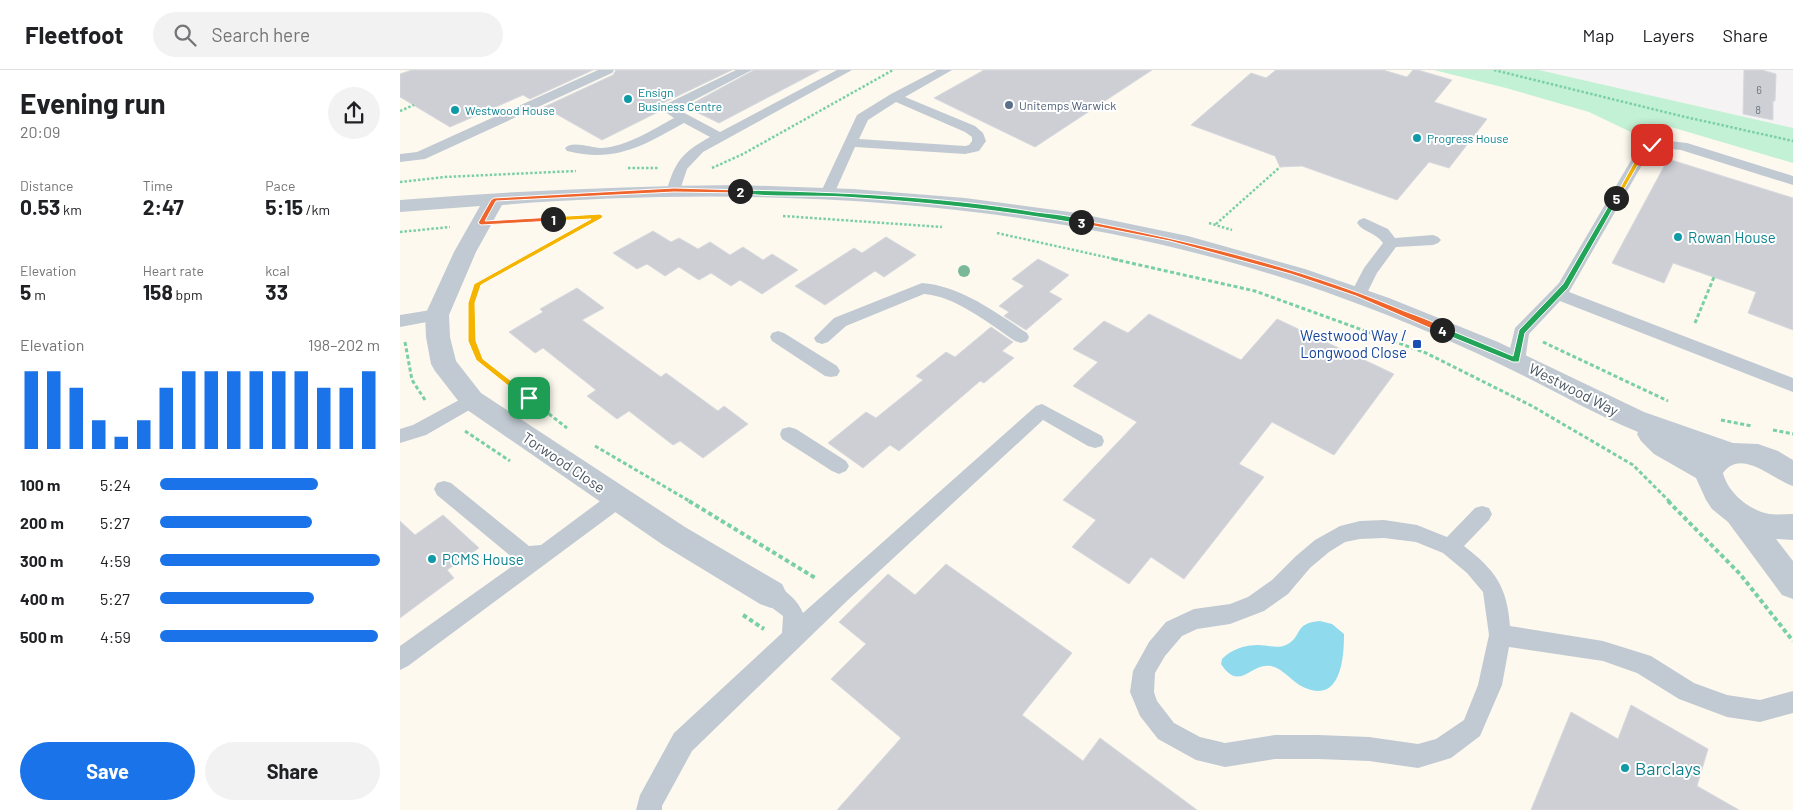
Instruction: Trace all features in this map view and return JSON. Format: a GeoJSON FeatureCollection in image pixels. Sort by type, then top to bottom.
{"type":"FeatureCollection","features":[{"type":"Feature","properties":{"kind":"street","name":"Westwood Way"},"geometry":{"type":"LineString","coordinates":[[400,206],[674,190],[827,194],[929,200],[1011,210],[1107,226],[1230,255],[1293,273],[1358,295],[1516,360],[1632,419],[1732,453],[1747,453],[1781,461],[1793,475]]}},
{"type":"Feature","properties":{"kind":"street","name":"Torwood Close"},"geometry":{"type":"LineString","coordinates":[[494,200],[465,252],[437,315],[438,337],[444,364],[472,400],[674,536],[771,594]]}},
{"type":"Feature","properties":{"kind":"street","name":"Westwood Way"},"geometry":{"type":"LineString","coordinates":[[1632,419],[1664,446],[1710,472]]}},
{"type":"Feature","properties":{"kind":"street"},"geometry":{"type":"LineString","coordinates":[[1732,453],[1718,460],[1710,472],[1710,480],[1724,502],[1739,514],[1754,522],[1770,526],[1793,526]]}},
{"type":"Feature","properties":{"kind":"street"},"geometry":{"type":"LineString","coordinates":[[1739,514],[1793,585]]}},
{"type":"Feature","properties":{"kind":"lane"},"geometry":{"type":"LineString","coordinates":[[400,158],[420,156],[608,70]]}},
{"type":"Feature","properties":{"kind":"lane"},"geometry":{"type":"LineString","coordinates":[[719,138],[667,109],[746,70]]}},
{"type":"Feature","properties":{"kind":"lane"},"geometry":{"type":"LineString","coordinates":[[674,190],[680,168],[698,149],[846,70]]}},
{"type":"Feature","properties":{"kind":"lane"},"geometry":{"type":"LineString","coordinates":[[827,194],[862,118],[895,97],[946,70]]}},
{"type":"Feature","properties":{"kind":"lane"},"geometry":{"type":"LineString","coordinates":[[850,143],[944,153],[974,148],[979,141],[978,136],[970,129],[922,112],[895,97]]}},
{"type":"Feature","properties":{"kind":"lane"},"geometry":{"type":"LineString","coordinates":[[572,148],[586,152],[608,153],[630,145],[684,118]]}},
{"type":"Feature","properties":{"kind":"lane"},"geometry":{"type":"LineString","coordinates":[[1516,360],[1521,332],[1559,294],[1645,148],[1661,144],[1682,146],[1793,181]]}},
{"type":"Feature","properties":{"kind":"lane"},"geometry":{"type":"LineString","coordinates":[[1364,223],[1383,232],[1391,243]]}},
{"type":"Feature","properties":{"kind":"lane"},"geometry":{"type":"LineString","coordinates":[[1391,243],[1433,240]]}},
{"type":"Feature","properties":{"kind":"lane"},"geometry":{"type":"LineString","coordinates":[[1358,295],[1370,272],[1391,243]]}},
{"type":"Feature","properties":{"kind":"lane"},"geometry":{"type":"LineString","coordinates":[[822,338],[840,322],[890,303],[922,288],[934,289],[972,305],[1021,337]]}},
{"type":"Feature","properties":{"kind":"lane"},"geometry":{"type":"LineString","coordinates":[[1559,294],[1793,385]]}},
{"type":"Feature","properties":{"kind":"lane"},"geometry":{"type":"LineString","coordinates":[[400,321],[437,315]]}},
{"type":"Feature","properties":{"kind":"lane"},"geometry":{"type":"LineString","coordinates":[[778,337],[831,371]]}},
{"type":"Feature","properties":{"kind":"lane"},"geometry":{"type":"LineString","coordinates":[[400,436],[419,430],[472,400]]}},
{"type":"Feature","properties":{"kind":"lane"},"geometry":{"type":"LineString","coordinates":[[649,810],[649,804],[683,742],[840,593],[1042,411],[1095,441]]}},
{"type":"Feature","properties":{"kind":"lane"},"geometry":{"type":"LineString","coordinates":[[789,434],[839,466]]}},
{"type":"Feature","properties":{"kind":"lane"},"geometry":{"type":"LineString","coordinates":[[444,489],[525,555],[545,554]]}},
{"type":"Feature","properties":{"kind":"lane"},"geometry":{"type":"LineString","coordinates":[[400,659],[618,499]]}},
{"type":"Feature","properties":{"kind":"lane"},"geometry":{"type":"LineString","coordinates":[[1450,547],[1482,514]]}},
{"type":"Feature","properties":{"kind":"lane"},"geometry":{"type":"LineString","coordinates":[[1384,529],[1417,534],[1450,547],[1483,573],[1494,590],[1499,608],[1500,635],[1490,685],[1472,728],[1442,749],[1418,756],[1369,749],[1318,747],[1275,748],[1225,755],[1196,748],[1166,731],[1148,708],[1142,692],[1144,671],[1157,649],[1174,629],[1194,619],[1230,614],[1256,604],[1280,587],[1303,562],[1322,546],[1340,535],[1360,530],[1384,529]]}},
{"type":"Feature","properties":{"kind":"lane"},"geometry":{"type":"LineString","coordinates":[[771,594],[792,608],[796,622],[792,638]]}},
{"type":"Feature","properties":{"kind":"lane"},"geometry":{"type":"LineString","coordinates":[[1500,635],[1602,651],[1643,664],[1687,691],[1727,706],[1760,711],[1793,702]]}},
{"type":"Feature","properties":{"kind":"path"},"geometry":{"type":"LineString","coordinates":[[709,169],[743,154],[893,70]]}},
{"type":"Feature","properties":{"kind":"path"},"geometry":{"type":"LineString","coordinates":[[1494,70],[1681,116],[1793,141]]}},
{"type":"Feature","properties":{"kind":"path"},"geometry":{"type":"LineString","coordinates":[[400,111],[414,105]]}},
{"type":"Feature","properties":{"kind":"path"},"geometry":{"type":"LineString","coordinates":[[1215,225],[1280,167]]}},
{"type":"Feature","properties":{"kind":"path"},"geometry":{"type":"LineString","coordinates":[[478,284],[600,216],[590,217]]}},
{"type":"Feature","properties":{"kind":"path"},"geometry":{"type":"LineString","coordinates":[[778,216],[947,227]]}},
{"type":"Feature","properties":{"kind":"path"},"geometry":{"type":"LineString","coordinates":[[400,232],[481,223]]}},
{"type":"Feature","properties":{"kind":"path"},"geometry":{"type":"LineString","coordinates":[[995,233],[1255,291],[1426,353],[1532,406],[1633,465],[1740,574],[1793,641]]}},
{"type":"Feature","properties":{"kind":"path"},"geometry":{"type":"LineString","coordinates":[[1693,327],[1714,277]]}},
{"type":"Feature","properties":{"kind":"path"},"geometry":{"type":"LineString","coordinates":[[471,303],[472,341],[480,360],[570,430]]}},
{"type":"Feature","properties":{"kind":"path"},"geometry":{"type":"LineString","coordinates":[[594,446],[840,593]]}},
{"type":"Feature","properties":{"kind":"shaded area"},"geometry":{"type":"Polygon","coordinates":[[[400,70],[1539,70],[1793,128],[1793,810],[400,810],[400,70]]]}},
{"type":"Feature","properties":{"kind":"green space"},"geometry":{"type":"Polygon","coordinates":[[[1434,70],[1539,70],[1793,128],[1793,163],[1661,124],[1637,135],[1589,112],[1434,70]]]}},
{"type":"Feature","properties":{"kind":"water"},"geometry":{"type":"Polygon","coordinates":[[[1320,621],[1332,624],[1344,634],[1343,655],[1338,676],[1333,684],[1325,690],[1316,691],[1303,687],[1280,670],[1271,666],[1264,666],[1240,676],[1234,676],[1221,664],[1222,659],[1234,650],[1244,647],[1258,645],[1279,647],[1286,645],[1295,638],[1306,624],[1320,621]]]}},
{"type":"Feature","properties":{"kind":"building","name":"Westwood House"},"geometry":{"type":"Polygon","coordinates":[[[412,70],[593,70],[530,99],[523,95],[450,127],[400,97],[400,74],[412,70]]]}},
{"type":"Feature","properties":{"kind":"building"},"geometry":{"type":"Polygon","coordinates":[[[616,70],[732,70],[661,104],[660,111],[602,140],[544,107],[613,75],[616,70]]]}},
{"type":"Feature","properties":{"kind":"building","name":"Ensign Business Centre"},"geometry":{"type":"Polygon","coordinates":[[[754,70],[820,70],[719,123],[686,107],[754,70]]]}},
{"type":"Feature","properties":{"kind":"building"},"geometry":{"type":"Polygon","coordinates":[[[984,70],[1152,70],[1035,147],[934,98],[984,70]]]}},
{"type":"Feature","properties":{"kind":"building","name":"Progress House"},"geometry":{"type":"Polygon","coordinates":[[[1276,70],[1383,70],[1407,77],[1413,70],[1418,70],[1452,80],[1434,102],[1487,119],[1449,168],[1429,162],[1397,200],[1302,166],[1280,167],[1275,156],[1191,125],[1251,73],[1266,78],[1276,70]]]}},
{"type":"Feature","properties":{"kind":"building"},"geometry":{"type":"Polygon","coordinates":[[[1744,70],[1762,70],[1776,74],[1773,120],[1743,114],[1744,70]]]}},
{"type":"Feature","properties":{"kind":"building","name":"Rowan House"},"geometry":{"type":"Polygon","coordinates":[[[1668,159],[1793,198],[1793,330],[1748,313],[1756,292],[1673,263],[1664,283],[1612,263],[1668,159]]]}},
{"type":"Feature","properties":{"kind":"building"},"geometry":{"type":"Polygon","coordinates":[[[653,231],[671,242],[679,238],[698,249],[710,242],[730,255],[743,247],[763,260],[772,254],[798,270],[762,294],[740,280],[731,286],[711,273],[699,280],[679,267],[665,276],[647,264],[637,269],[613,253],[653,231]]]}},
{"type":"Feature","properties":{"kind":"building"},"geometry":{"type":"Polygon","coordinates":[[[886,237],[916,255],[884,277],[875,271],[825,305],[795,286],[854,248],[862,253],[886,237]]]}},
{"type":"Feature","properties":{"kind":"building"},"geometry":{"type":"Polygon","coordinates":[[[1038,259],[1069,275],[1049,292],[1062,299],[1026,330],[1004,316],[1009,312],[999,306],[1024,286],[1012,279],[1038,259]]]}},
{"type":"Feature","properties":{"kind":"building"},"geometry":{"type":"Polygon","coordinates":[[[577,288],[604,308],[582,320],[661,377],[666,373],[718,411],[724,406],[748,424],[703,458],[680,441],[673,445],[629,411],[617,419],[587,396],[596,390],[543,348],[535,353],[509,332],[543,312],[540,309],[577,288]]]}},
{"type":"Feature","properties":{"kind":"building"},"geometry":{"type":"Polygon","coordinates":[[[1149,314],[1241,360],[1277,319],[1394,374],[1334,455],[1272,422],[1239,464],[1264,477],[1184,579],[1151,557],[1129,584],[1072,547],[1096,520],[1063,500],[1137,422],[1073,386],[1098,362],[1073,349],[1104,321],[1128,333],[1149,314]]]}},
{"type":"Feature","properties":{"kind":"building"},"geometry":{"type":"Polygon","coordinates":[[[991,327],[1013,342],[1002,351],[1014,358],[984,383],[980,381],[899,451],[890,445],[863,468],[828,443],[866,412],[876,418],[923,380],[916,376],[946,352],[955,357],[991,327]]]}},
{"type":"Feature","properties":{"kind":"building","name":"PCMS House"},"geometry":{"type":"Polygon","coordinates":[[[443,515],[479,548],[447,570],[454,578],[400,618],[400,521],[415,535],[443,515]]]}},
{"type":"Feature","properties":{"kind":"building"},"geometry":{"type":"Polygon","coordinates":[[[946,564],[1072,653],[1022,715],[1083,761],[1100,738],[1197,810],[837,810],[901,738],[831,679],[866,644],[839,622],[888,574],[915,595],[946,564]]]}},
{"type":"Feature","properties":{"kind":"building","name":"Barclays"},"geometry":{"type":"Polygon","coordinates":[[[1631,705],[1708,749],[1697,786],[1739,810],[1531,810],[1571,712],[1618,739],[1631,705]]]}},
{"type":"Feature","properties":{"kind":"place","name":"Ensign Business Centre"},"geometry":{"type":"Point","coordinates":[628,99]}},
{"type":"Feature","properties":{"kind":"place","name":"Unitemps Warwick"},"geometry":{"type":"Point","coordinates":[1009,105]}},
{"type":"Feature","properties":{"kind":"place","name":"Westwood House"},"geometry":{"type":"Point","coordinates":[455,110]}},
{"type":"Feature","properties":{"kind":"place","name":"Progress House"},"geometry":{"type":"Point","coordinates":[1417,138]}},
{"type":"Feature","properties":{"kind":"place","name":"Rowan House"},"geometry":{"type":"Point","coordinates":[1678,237]}},
{"type":"Feature","properties":{"kind":"place","name":"Westwood Way / Longwood Close"},"geometry":{"type":"Point","coordinates":[1417,344]}},
{"type":"Feature","properties":{"kind":"place","name":"PCMS House"},"geometry":{"type":"Point","coordinates":[432,559]}},
{"type":"Feature","properties":{"kind":"place","name":"Barclays"},"geometry":{"type":"Point","coordinates":[1625,768]}},
{"type":"Feature","properties":{"kind":"route"},"geometry":{"type":"LineString","coordinates":[[529,398],[480,360],[472,341],[470,322],[471,303],[478,284],[600,216],[481,223],[494,200],[603,192],[674,190],[827,194],[929,200],[1011,210],[1170,239],[1293,273],[1358,295],[1516,360],[1521,332],[1566,286],[1645,148],[1652,145]]}}]}
